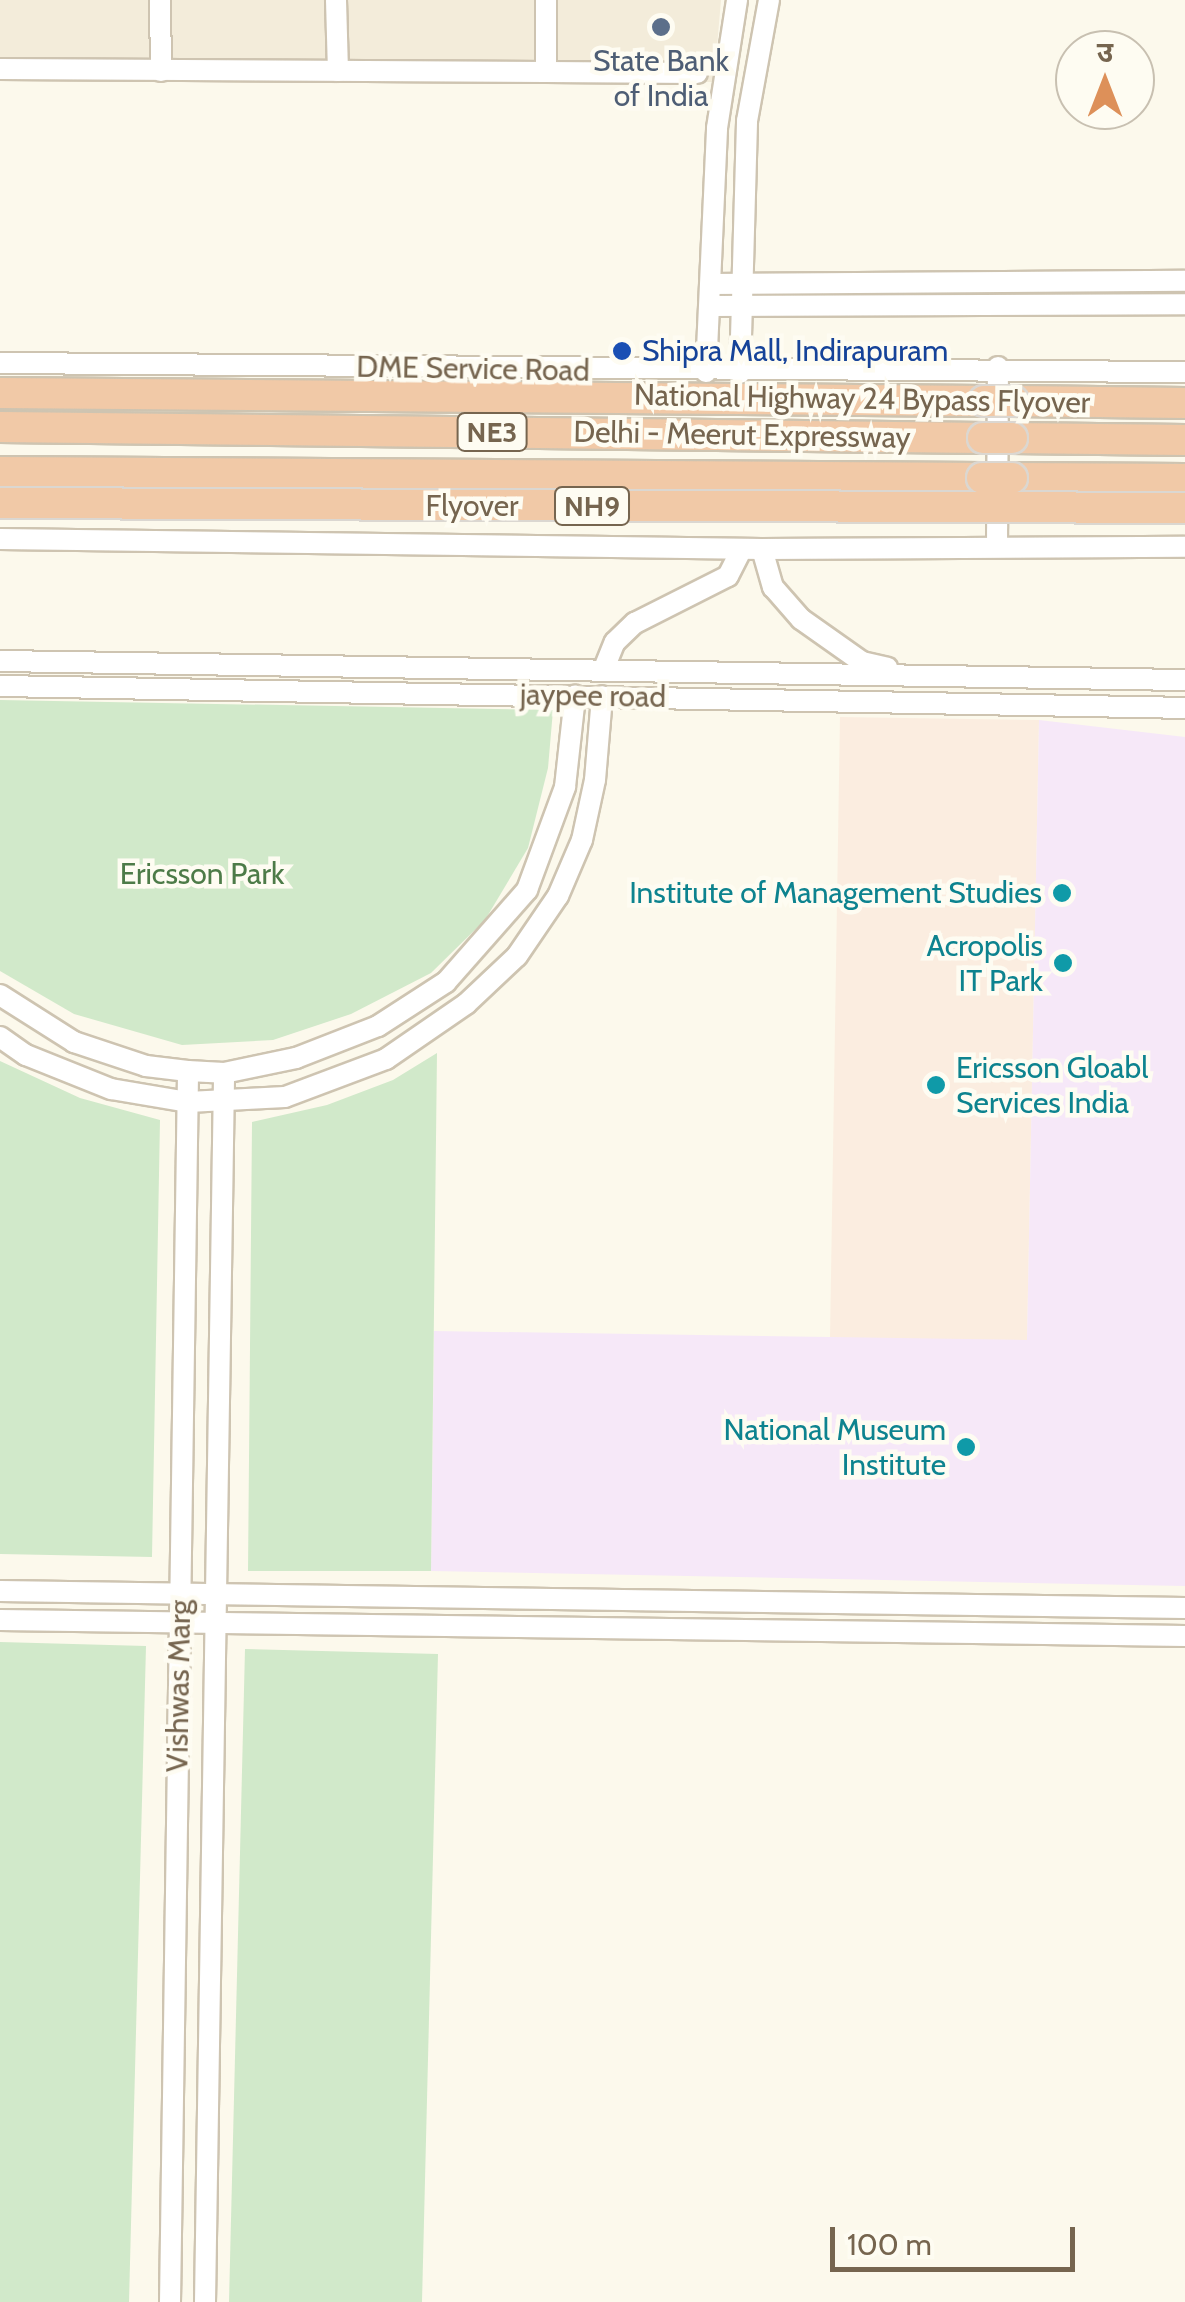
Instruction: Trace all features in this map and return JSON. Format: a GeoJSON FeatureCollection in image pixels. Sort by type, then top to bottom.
{"type":"FeatureCollection","features":[{"type":"Feature","properties":{"kind":"highway","name":"National Highway 24 Bypass Flyover"},"geometry":{"type":"LineString","coordinates":[[0,394],[444,392],[1185,403]]}},
{"type":"Feature","properties":{"kind":"highway","name":"Delhi - Meerut Expressway"},"geometry":{"type":"LineString","coordinates":[[0,427],[1185,440]]}},
{"type":"Feature","properties":{"kind":"highway","name":"Delhi - Meerut Expressway"},"geometry":{"type":"LineString","coordinates":[[0,472],[1185,479]]}},
{"type":"Feature","properties":{"kind":"highway","name":"Flyover"},"geometry":{"type":"LineString","coordinates":[[0,503],[1185,508]]}},
{"type":"Feature","properties":{"kind":"street"},"geometry":{"type":"LineString","coordinates":[[160,0],[161,70]]}},
{"type":"Feature","properties":{"kind":"street"},"geometry":{"type":"LineString","coordinates":[[336,0],[338,70]]}},
{"type":"Feature","properties":{"kind":"street"},"geometry":{"type":"LineString","coordinates":[[546,0],[546,72]]}},
{"type":"Feature","properties":{"kind":"street"},"geometry":{"type":"LineString","coordinates":[[706,372],[717,128],[737,0]]}},
{"type":"Feature","properties":{"kind":"street"},"geometry":{"type":"LineString","coordinates":[[740,373],[740,284],[751,83],[769,0]]}},
{"type":"Feature","properties":{"kind":"street"},"geometry":{"type":"LineString","coordinates":[[0,69],[696,73]]}},
{"type":"Feature","properties":{"kind":"street"},"geometry":{"type":"LineString","coordinates":[[711,284],[1185,281]]}},
{"type":"Feature","properties":{"kind":"street"},"geometry":{"type":"LineString","coordinates":[[710,306],[1185,304]]}},
{"type":"Feature","properties":{"kind":"street","name":"DME Service Road"},"geometry":{"type":"LineString","coordinates":[[0,363],[740,373],[998,367],[1185,372]]}},
{"type":"Feature","properties":{"kind":"street"},"geometry":{"type":"LineString","coordinates":[[996,547],[998,367]]}},
{"type":"Feature","properties":{"kind":"street"},"geometry":{"type":"LineString","coordinates":[[0,539],[752,549],[1185,547]]}},
{"type":"Feature","properties":{"kind":"street"},"geometry":{"type":"LineString","coordinates":[[603,671],[615,642],[635,623],[728,576],[752,549]]}},
{"type":"Feature","properties":{"kind":"street"},"geometry":{"type":"LineString","coordinates":[[752,549],[772,587],[801,619],[862,662],[920,676]]}},
{"type":"Feature","properties":{"kind":"street"},"geometry":{"type":"LineString","coordinates":[[0,661],[1185,680]]}},
{"type":"Feature","properties":{"kind":"street"},"geometry":{"type":"LineString","coordinates":[[226,665],[227,690]]}},
{"type":"Feature","properties":{"kind":"street","name":"jaypee road"},"geometry":{"type":"LineString","coordinates":[[0,686],[1185,708]]}},
{"type":"Feature","properties":{"kind":"street"},"geometry":{"type":"LineString","coordinates":[[0,995],[74,1042],[146,1066],[188,1071],[224,1073],[296,1058],[378,1026],[446,982],[489,940],[527,890],[550,840],[565,786],[575,696]]}},
{"type":"Feature","properties":{"kind":"street"},"geometry":{"type":"LineString","coordinates":[[0,1036],[26,1055],[111,1089],[188,1102],[224,1104],[285,1097],[386,1059],[466,1004],[517,956],[558,896],[582,840],[602,696]]}},
{"type":"Feature","properties":{"kind":"street","name":"Vishwas Marg"},"geometry":{"type":"LineString","coordinates":[[170,2302],[188,1071]]}},
{"type":"Feature","properties":{"kind":"street","name":"Vishwas Marg"},"geometry":{"type":"LineString","coordinates":[[205,2302],[224,1073]]}},
{"type":"Feature","properties":{"kind":"street"},"geometry":{"type":"LineString","coordinates":[[0,1591],[1185,1608]]}},
{"type":"Feature","properties":{"kind":"street"},"geometry":{"type":"LineString","coordinates":[[0,1620],[1185,1636]]}},
{"type":"Feature","properties":{"kind":"shaded area"},"geometry":{"type":"Polygon","coordinates":[[[0,0],[721,0],[714,82],[0,77],[0,0]]]}},
{"type":"Feature","properties":{"kind":"shaded area"},"geometry":{"type":"Polygon","coordinates":[[[840,717],[1039,720],[1027,1340],[830,1339],[840,717]]]}},
{"type":"Feature","properties":{"kind":"shaded area"},"geometry":{"type":"Polygon","coordinates":[[[1039,720],[1185,737],[1185,1586],[431,1571],[434,1331],[1027,1340],[1039,720]]]}},
{"type":"Feature","properties":{"kind":"green space","name":"Ericsson Park"},"geometry":{"type":"Polygon","coordinates":[[[0,700],[553,710],[548,768],[528,848],[485,920],[431,973],[351,1014],[273,1040],[182,1045],[74,1014],[0,971],[0,700]]]}},
{"type":"Feature","properties":{"kind":"green space"},"geometry":{"type":"Polygon","coordinates":[[[437,1053],[431,1571],[248,1571],[252,1122],[327,1105],[393,1080],[437,1053]]]}},
{"type":"Feature","properties":{"kind":"green space"},"geometry":{"type":"Polygon","coordinates":[[[0,1061],[80,1098],[160,1120],[152,1557],[0,1554],[0,1061]]]}},
{"type":"Feature","properties":{"kind":"green space"},"geometry":{"type":"Polygon","coordinates":[[[0,1642],[146,1646],[129,2302],[0,2302],[0,1642]]]}},
{"type":"Feature","properties":{"kind":"green space"},"geometry":{"type":"Polygon","coordinates":[[[245,1649],[438,1654],[422,2302],[229,2302],[245,1649]]]}},
{"type":"Feature","properties":{"kind":"place","name":"State Bank of India"},"geometry":{"type":"Point","coordinates":[661,27]}},
{"type":"Feature","properties":{"kind":"place","name":"Shipra Mall, Indirapuram"},"geometry":{"type":"Point","coordinates":[622,351]}},
{"type":"Feature","properties":{"kind":"place","name":"Institute of Management Studies"},"geometry":{"type":"Point","coordinates":[1062,893]}},
{"type":"Feature","properties":{"kind":"place","name":"Acropolis IT Park"},"geometry":{"type":"Point","coordinates":[1063,963]}},
{"type":"Feature","properties":{"kind":"place","name":"Ericsson Gloabl Services India"},"geometry":{"type":"Point","coordinates":[936,1085]}},
{"type":"Feature","properties":{"kind":"place","name":"National Museum Institute"},"geometry":{"type":"Point","coordinates":[966,1447]}}]}
